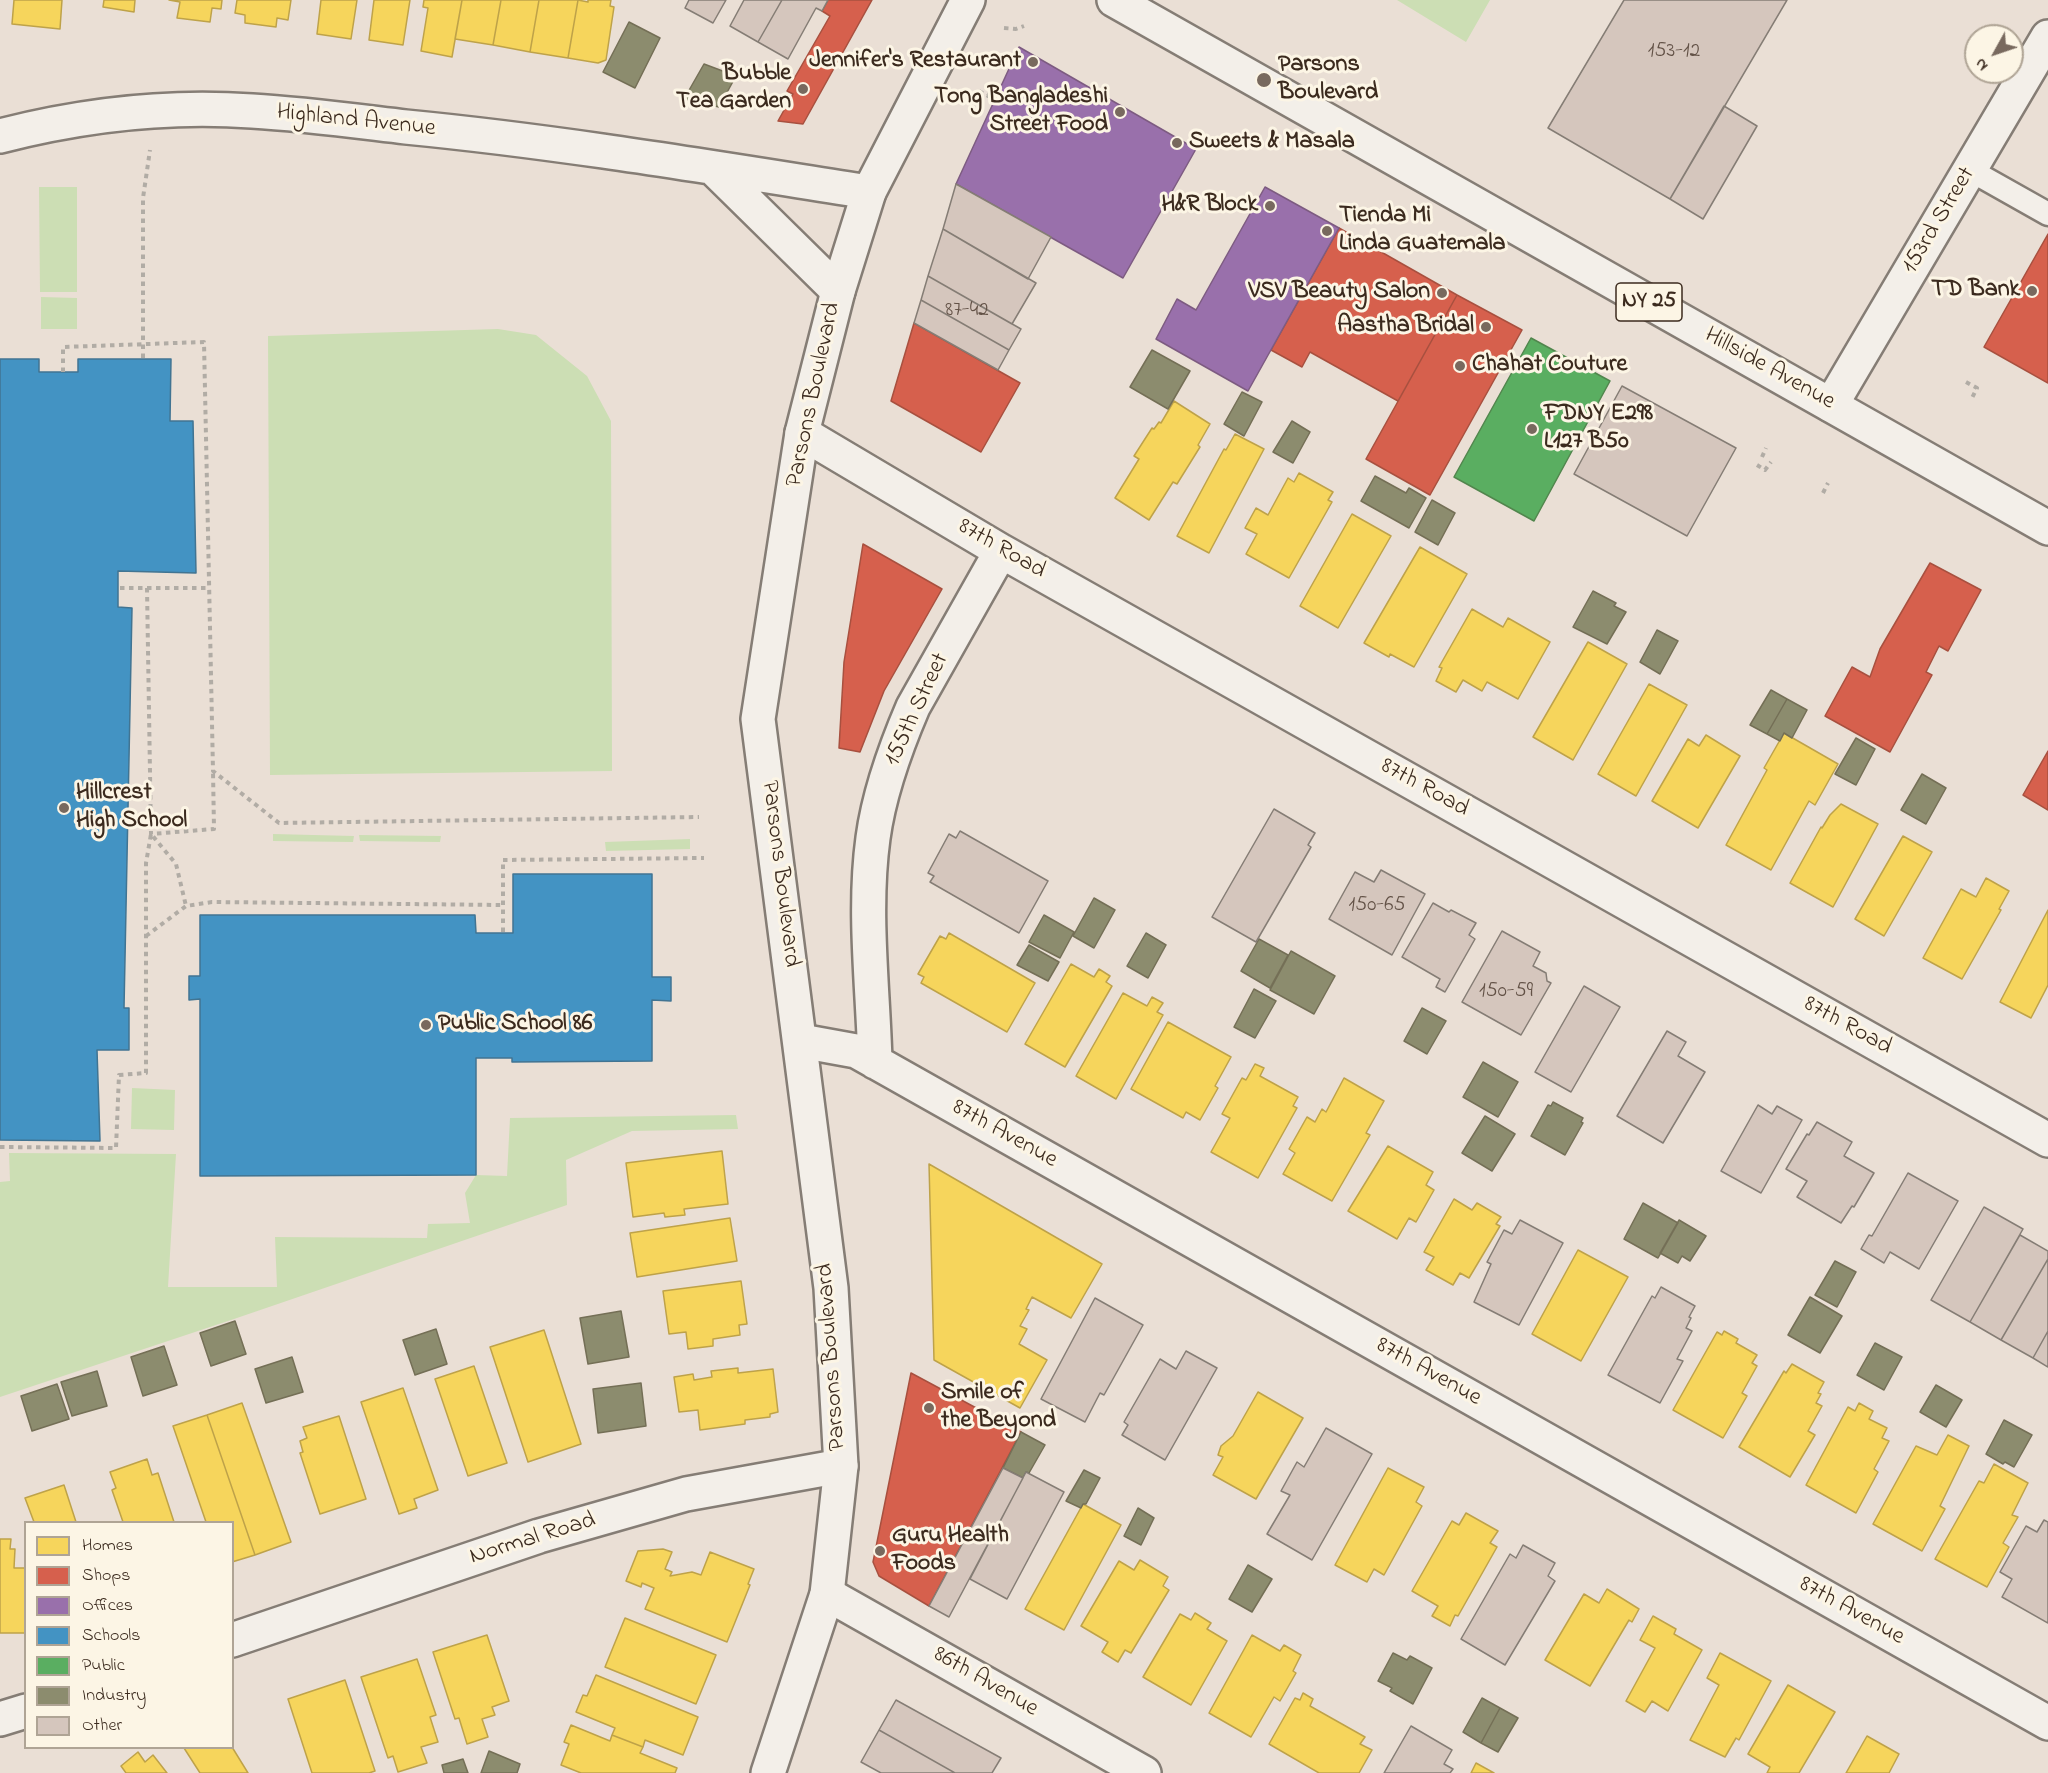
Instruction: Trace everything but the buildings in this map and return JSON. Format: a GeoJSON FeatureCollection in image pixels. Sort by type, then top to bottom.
{"type":"FeatureCollection","features":[{"type":"Feature","properties":{"kind":"street","name":"Parsons Boulevard"},"geometry":{"type":"LineString","coordinates":[[768,1773],[827,1594],[841,1466],[831,1288],[758,719],[802,433],[838,291],[869,192],[968,0]]}},
{"type":"Feature","properties":{"kind":"street","name":"Hillside Avenue"},"geometry":{"type":"LineString","coordinates":[[1114,0],[2048,528]]}},
{"type":"Feature","properties":{"kind":"street","name":"153rd Street"},"geometry":{"type":"LineString","coordinates":[[1831,405],[2048,37]]}},
{"type":"Feature","properties":{"kind":"street","name":"Highland Avenue"},"geometry":{"type":"LineString","coordinates":[[0,136],[89,117],[171,111],[251,111],[448,131],[869,192]]}},
{"type":"Feature","properties":{"kind":"street"},"geometry":{"type":"LineString","coordinates":[[713,168],[838,291]]}},
{"type":"Feature","properties":{"kind":"street","name":"87th Road"},"geometry":{"type":"LineString","coordinates":[[802,433],[1001,551],[2048,1140]]}},
{"type":"Feature","properties":{"kind":"street","name":"155th Street"},"geometry":{"type":"LineString","coordinates":[[875,1062],[870,878],[879,803],[913,707],[1001,551]]}},
{"type":"Feature","properties":{"kind":"street","name":"87th Avenue"},"geometry":{"type":"LineString","coordinates":[[801,1041],[856,1051],[2048,1723]]}},
{"type":"Feature","properties":{"kind":"street","name":"Normal Road"},"geometry":{"type":"LineString","coordinates":[[234,1639],[539,1536],[686,1494],[841,1466]]}},
{"type":"Feature","properties":{"kind":"street","name":"86th Avenue"},"geometry":{"type":"LineString","coordinates":[[827,1594],[1144,1773]]}},
{"type":"Feature","properties":{"kind":"lane"},"geometry":{"type":"LineString","coordinates":[[1970,170],[2048,214]]}},
{"type":"Feature","properties":{"kind":"path"},"geometry":{"type":"LineString","coordinates":[[1004,28],[1016,29],[1024,26]]}},
{"type":"Feature","properties":{"kind":"path"},"geometry":{"type":"LineString","coordinates":[[979,92],[988,96],[994,85]]}},
{"type":"Feature","properties":{"kind":"path"},"geometry":{"type":"LineString","coordinates":[[143,358],[142,198],[150,150]]}},
{"type":"Feature","properties":{"kind":"path"},"geometry":{"type":"LineString","coordinates":[[63,372],[63,347],[204,342],[214,829],[151,834]]}},
{"type":"Feature","properties":{"kind":"path"},"geometry":{"type":"LineString","coordinates":[[1966,382],[1977,388],[1972,398]]}},
{"type":"Feature","properties":{"kind":"path"},"geometry":{"type":"LineString","coordinates":[[1762,457],[1766,448]]}},
{"type":"Feature","properties":{"kind":"path"},"geometry":{"type":"LineString","coordinates":[[1757,465],[1766,470],[1771,462]]}},
{"type":"Feature","properties":{"kind":"path"},"geometry":{"type":"LineString","coordinates":[[1823,493],[1828,483]]}},
{"type":"Feature","properties":{"kind":"path"},"geometry":{"type":"LineString","coordinates":[[120,588],[209,588]]}},
{"type":"Feature","properties":{"kind":"path"},"geometry":{"type":"LineString","coordinates":[[0,1147],[116,1149],[119,1075],[146,1073],[146,863],[151,834],[147,588]]}},
{"type":"Feature","properties":{"kind":"path"},"geometry":{"type":"LineString","coordinates":[[213,771],[279,823],[699,817]]}},
{"type":"Feature","properties":{"kind":"path"},"geometry":{"type":"LineString","coordinates":[[151,834],[176,864],[186,906]]}},
{"type":"Feature","properties":{"kind":"path"},"geometry":{"type":"LineString","coordinates":[[503,932],[503,860],[704,858]]}},
{"type":"Feature","properties":{"kind":"path"},"geometry":{"type":"LineString","coordinates":[[146,936],[186,906],[212,902],[503,905]]}},
{"type":"Feature","properties":{"kind":"green space"},"geometry":{"type":"Polygon","coordinates":[[[1397,0],[1490,0],[1466,42],[1397,0]]]}},
{"type":"Feature","properties":{"kind":"green space"},"geometry":{"type":"Polygon","coordinates":[[[39,187],[77,187],[77,292],[40,292],[39,187]]]}},
{"type":"Feature","properties":{"kind":"green space"},"geometry":{"type":"Polygon","coordinates":[[[41,297],[77,298],[77,329],[41,329],[41,297]]]}},
{"type":"Feature","properties":{"kind":"green space"},"geometry":{"type":"Polygon","coordinates":[[[498,329],[536,335],[587,376],[611,421],[612,771],[270,775],[268,336],[498,329]]]}},
{"type":"Feature","properties":{"kind":"green space"},"geometry":{"type":"Polygon","coordinates":[[[273,834],[354,836],[353,842],[273,841],[273,834]]]}},
{"type":"Feature","properties":{"kind":"green space"},"geometry":{"type":"Polygon","coordinates":[[[359,835],[441,836],[440,842],[360,841],[359,835]]]}},
{"type":"Feature","properties":{"kind":"green space"},"geometry":{"type":"Polygon","coordinates":[[[690,839],[690,849],[606,851],[605,842],[690,839]]]}},
{"type":"Feature","properties":{"kind":"green space"},"geometry":{"type":"Polygon","coordinates":[[[132,1088],[175,1090],[174,1130],[131,1129],[132,1088]]]}},
{"type":"Feature","properties":{"kind":"green space"},"geometry":{"type":"Polygon","coordinates":[[[736,1115],[738,1129],[632,1131],[566,1160],[567,1205],[0,1397],[0,1182],[10,1181],[9,1153],[176,1154],[168,1287],[277,1287],[275,1237],[427,1238],[428,1224],[470,1223],[465,1193],[476,1175],[507,1176],[510,1118],[736,1115]]]}},
{"type":"Feature","properties":{"kind":"place","name":"Jennifer's Restaurant"},"geometry":{"type":"Point","coordinates":[1033,62]}},
{"type":"Feature","properties":{"kind":"place","name":"Parsons Boulevard"},"geometry":{"type":"Point","coordinates":[1264,80]}},
{"type":"Feature","properties":{"kind":"place","name":"Bubble Tea Garden"},"geometry":{"type":"Point","coordinates":[803,89]}},
{"type":"Feature","properties":{"kind":"place","name":"Tong Bangladeshi Street Food"},"geometry":{"type":"Point","coordinates":[1120,112]}},
{"type":"Feature","properties":{"kind":"place","name":"Sweets & Masala"},"geometry":{"type":"Point","coordinates":[1177,143]}},
{"type":"Feature","properties":{"kind":"place","name":"H&R Block"},"geometry":{"type":"Point","coordinates":[1270,206]}},
{"type":"Feature","properties":{"kind":"place","name":"Tienda Mi Linda Guatemala"},"geometry":{"type":"Point","coordinates":[1327,231]}},
{"type":"Feature","properties":{"kind":"place","name":"TD Bank"},"geometry":{"type":"Point","coordinates":[2032,291]}},
{"type":"Feature","properties":{"kind":"place","name":"VSV Beauty Salon"},"geometry":{"type":"Point","coordinates":[1442,293]}},
{"type":"Feature","properties":{"kind":"place","name":"Aastha Bridal"},"geometry":{"type":"Point","coordinates":[1486,327]}},
{"type":"Feature","properties":{"kind":"place","name":"Chahat Couture"},"geometry":{"type":"Point","coordinates":[1460,366]}},
{"type":"Feature","properties":{"kind":"place","name":"FDNY E298 L127 B50"},"geometry":{"type":"Point","coordinates":[1532,429]}},
{"type":"Feature","properties":{"kind":"place","name":"Hillcrest High School"},"geometry":{"type":"Point","coordinates":[64,808]}},
{"type":"Feature","properties":{"kind":"place","name":"Public School 86"},"geometry":{"type":"Point","coordinates":[426,1025]}},
{"type":"Feature","properties":{"kind":"place","name":"Smile of the Beyond"},"geometry":{"type":"Point","coordinates":[929,1408]}},
{"type":"Feature","properties":{"kind":"place","name":"Guru Health Foods"},"geometry":{"type":"Point","coordinates":[880,1551]}}]}
